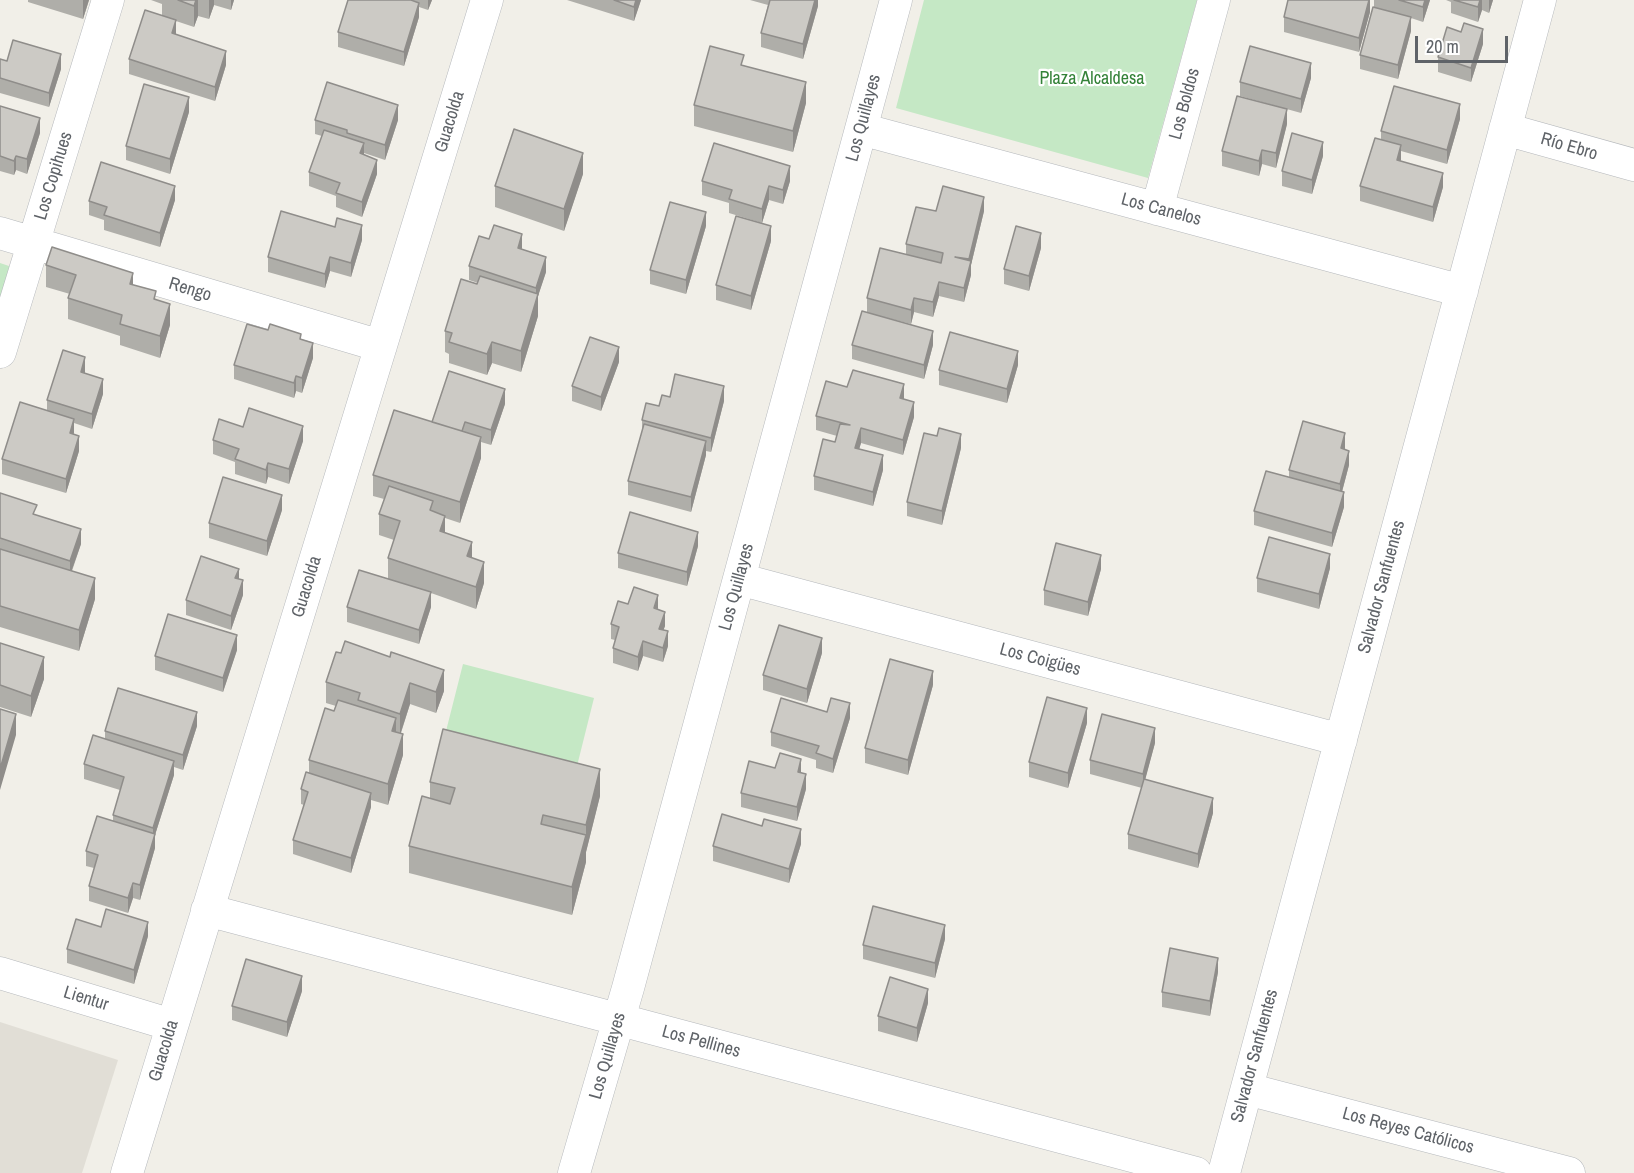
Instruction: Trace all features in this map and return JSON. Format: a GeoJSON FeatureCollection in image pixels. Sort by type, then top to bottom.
{"type":"FeatureCollection","features":[{"type":"Feature","properties":{"kind":"street","name":"Los Copihues"},"geometry":{"type":"LineString","coordinates":[[0,352],[108,0]]}},
{"type":"Feature","properties":{"kind":"street","name":"Guacolda"},"geometry":{"type":"LineString","coordinates":[[126,1173],[487,0]]}},
{"type":"Feature","properties":{"kind":"street","name":"Los Quillayes"},"geometry":{"type":"LineString","coordinates":[[574,1173],[619,1020],[896,0]]}},
{"type":"Feature","properties":{"kind":"street","name":"Los Boldos"},"geometry":{"type":"LineString","coordinates":[[1157,209],[1214,0]]}},
{"type":"Feature","properties":{"kind":"street","name":"Salvador Sanfuentes"},"geometry":{"type":"LineString","coordinates":[[1224,1173],[1540,0]]}},
{"type":"Feature","properties":{"kind":"street","name":"Los Canelos"},"geometry":{"type":"LineString","coordinates":[[861,129],[1462,291]]}},
{"type":"Feature","properties":{"kind":"street","name":"Río Ebro"},"geometry":{"type":"LineString","coordinates":[[1505,129],[1634,165]]}},
{"type":"Feature","properties":{"kind":"street","name":"Rengo"},"geometry":{"type":"LineString","coordinates":[[0,233],[381,346]]}},
{"type":"Feature","properties":{"kind":"street","name":"Los Coigües"},"geometry":{"type":"LineString","coordinates":[[739,579],[1341,740]]}},
{"type":"Feature","properties":{"kind":"street","name":"Los Pellines"},"geometry":{"type":"LineString","coordinates":[[207,910],[1196,1173]]}},
{"type":"Feature","properties":{"kind":"street","name":"Lientur"},"geometry":{"type":"LineString","coordinates":[[0,973],[172,1025]]}},
{"type":"Feature","properties":{"kind":"street","name":"Los Reyes Católicos"},"geometry":{"type":"LineString","coordinates":[[1247,1089],[1569,1173]]}},
{"type":"Feature","properties":{"kind":"shaded area"},"geometry":{"type":"Polygon","coordinates":[[[0,1022],[118,1060],[82,1173],[0,1173],[0,1022]]]}},
{"type":"Feature","properties":{"kind":"green space","name":"Plaza Alcaldesa"},"geometry":{"type":"Polygon","coordinates":[[[924,0],[1197,0],[1148,178],[896,108],[924,0]]]}},
{"type":"Feature","properties":{"kind":"green space"},"geometry":{"type":"Polygon","coordinates":[[[0,263],[12,267],[0,306],[0,263]]]}},
{"type":"Feature","properties":{"kind":"green space"},"geometry":{"type":"Polygon","coordinates":[[[463,664],[594,698],[576,770],[445,735],[463,664]]]}},
{"type":"Feature","properties":{"kind":"building"},"geometry":{"type":"Polygon","coordinates":[[[178,0],[196,0],[194,6],[178,0]]]}},
{"type":"Feature","properties":{"kind":"building"},"geometry":{"type":"Polygon","coordinates":[[[348,0],[411,0],[419,3],[404,52],[338,32],[348,0]]]}},
{"type":"Feature","properties":{"kind":"building"},"geometry":{"type":"Polygon","coordinates":[[[614,0],[636,0],[634,7],[614,0]]]}},
{"type":"Feature","properties":{"kind":"building"},"geometry":{"type":"Polygon","coordinates":[[[770,0],[815,0],[803,44],[761,33],[770,0]]]}},
{"type":"Feature","properties":{"kind":"building"},"geometry":{"type":"Polygon","coordinates":[[[1288,0],[1369,0],[1359,38],[1284,17],[1288,0]]]}},
{"type":"Feature","properties":{"kind":"building"},"geometry":{"type":"Polygon","coordinates":[[[1399,0],[1425,0],[1423,7],[1399,0]]]}},
{"type":"Feature","properties":{"kind":"building"},"geometry":{"type":"Polygon","coordinates":[[[1454,0],[1480,0],[1478,7],[1454,0]]]}},
{"type":"Feature","properties":{"kind":"building"},"geometry":{"type":"Polygon","coordinates":[[[1373,7],[1411,17],[1398,65],[1360,55],[1373,7]]]}},
{"type":"Feature","properties":{"kind":"building"},"geometry":{"type":"Polygon","coordinates":[[[145,10],[176,20],[172,33],[226,51],[215,87],[129,59],[145,10]]]}},
{"type":"Feature","properties":{"kind":"building"},"geometry":{"type":"Polygon","coordinates":[[[1464,23],[1483,29],[1471,68],[1438,57],[1447,27],[1461,32],[1464,23]]]}},
{"type":"Feature","properties":{"kind":"building"},"geometry":{"type":"Polygon","coordinates":[[[13,40],[61,54],[49,93],[0,78],[0,59],[7,61],[13,40]]]}},
{"type":"Feature","properties":{"kind":"building"},"geometry":{"type":"Polygon","coordinates":[[[710,46],[744,55],[741,65],[806,82],[793,131],[694,105],[710,46]]]}},
{"type":"Feature","properties":{"kind":"building"},"geometry":{"type":"Polygon","coordinates":[[[1250,46],[1311,63],[1301,99],[1240,82],[1250,46]]]}},
{"type":"Feature","properties":{"kind":"building"},"geometry":{"type":"Polygon","coordinates":[[[327,82],[398,105],[385,145],[315,120],[327,82]]]}},
{"type":"Feature","properties":{"kind":"building"},"geometry":{"type":"Polygon","coordinates":[[[144,84],[189,97],[170,159],[126,146],[144,84]]]}},
{"type":"Feature","properties":{"kind":"building"},"geometry":{"type":"Polygon","coordinates":[[[1394,86],[1460,104],[1447,150],[1381,131],[1394,86]]]}},
{"type":"Feature","properties":{"kind":"building"},"geometry":{"type":"Polygon","coordinates":[[[1237,96],[1287,109],[1276,153],[1262,150],[1259,161],[1222,151],[1237,96]]]}},
{"type":"Feature","properties":{"kind":"building"},"geometry":{"type":"Polygon","coordinates":[[[0,106],[40,118],[27,159],[16,156],[14,161],[0,156],[0,106]]]}},
{"type":"Feature","properties":{"kind":"building"},"geometry":{"type":"Polygon","coordinates":[[[514,129],[583,153],[564,209],[495,186],[514,129]]]}},
{"type":"Feature","properties":{"kind":"building"},"geometry":{"type":"Polygon","coordinates":[[[324,130],[364,143],[360,153],[377,160],[362,202],[336,193],[340,183],[309,172],[324,130]]]}},
{"type":"Feature","properties":{"kind":"building"},"geometry":{"type":"Polygon","coordinates":[[[1292,133],[1323,142],[1312,180],[1282,171],[1292,133]]]}},
{"type":"Feature","properties":{"kind":"building"},"geometry":{"type":"Polygon","coordinates":[[[1375,138],[1401,145],[1397,160],[1443,173],[1433,207],[1360,186],[1375,138]]]}},
{"type":"Feature","properties":{"kind":"building"},"geometry":{"type":"Polygon","coordinates":[[[714,143],[790,166],[783,190],[769,186],[762,209],[729,199],[732,190],[702,181],[714,143]]]}},
{"type":"Feature","properties":{"kind":"building"},"geometry":{"type":"Polygon","coordinates":[[[101,162],[175,186],[160,233],[104,215],[107,207],[89,201],[101,162]]]}},
{"type":"Feature","properties":{"kind":"building"},"geometry":{"type":"Polygon","coordinates":[[[943,186],[984,197],[969,259],[955,257],[971,261],[964,288],[939,282],[933,302],[914,298],[911,310],[867,298],[880,248],[941,263],[943,253],[906,244],[916,207],[936,211],[943,186]]]}},
{"type":"Feature","properties":{"kind":"building"},"geometry":{"type":"Polygon","coordinates":[[[670,202],[706,212],[686,280],[650,270],[670,202]]]}},
{"type":"Feature","properties":{"kind":"building"},"geometry":{"type":"Polygon","coordinates":[[[281,211],[335,227],[337,218],[362,225],[351,263],[330,257],[325,274],[268,257],[281,211]]]}},
{"type":"Feature","properties":{"kind":"building"},"geometry":{"type":"Polygon","coordinates":[[[736,216],[771,226],[751,296],[716,285],[736,216]]]}},
{"type":"Feature","properties":{"kind":"building"},"geometry":{"type":"Polygon","coordinates":[[[494,225],[522,234],[518,248],[546,257],[536,288],[469,266],[479,236],[489,239],[494,225]]]}},
{"type":"Feature","properties":{"kind":"building"},"geometry":{"type":"Polygon","coordinates":[[[1016,226],[1041,233],[1029,276],[1004,269],[1016,226]]]}},
{"type":"Feature","properties":{"kind":"building"},"geometry":{"type":"Polygon","coordinates":[[[52,247],[133,273],[130,284],[156,291],[154,299],[170,304],[160,336],[120,324],[122,315],[68,298],[76,275],[46,265],[52,247]]]}},
{"type":"Feature","properties":{"kind":"building"},"geometry":{"type":"Polygon","coordinates":[[[480,276],[538,294],[521,351],[492,342],[487,354],[449,342],[452,333],[445,331],[461,279],[477,284],[480,276]]]}},
{"type":"Feature","properties":{"kind":"building"},"geometry":{"type":"Polygon","coordinates":[[[862,311],[933,331],[924,365],[852,345],[862,311]]]}},
{"type":"Feature","properties":{"kind":"building"},"geometry":{"type":"Polygon","coordinates":[[[247,324],[268,330],[270,324],[301,334],[300,339],[313,343],[302,378],[296,376],[294,383],[234,365],[247,324]]]}},
{"type":"Feature","properties":{"kind":"building"},"geometry":{"type":"Polygon","coordinates":[[[950,332],[1018,351],[1007,389],[939,370],[950,332]]]}},
{"type":"Feature","properties":{"kind":"building"},"geometry":{"type":"Polygon","coordinates":[[[590,337],[619,347],[601,397],[572,386],[590,337]]]}},
{"type":"Feature","properties":{"kind":"building"},"geometry":{"type":"Polygon","coordinates":[[[63,350],[85,357],[81,372],[103,379],[92,414],[47,400],[63,350]]]}},
{"type":"Feature","properties":{"kind":"building"},"geometry":{"type":"Polygon","coordinates":[[[853,370],[904,384],[900,398],[914,402],[903,440],[861,428],[855,448],[883,455],[873,492],[814,476],[823,439],[835,442],[840,424],[850,425],[816,416],[826,381],[847,387],[853,370]]]}},
{"type":"Feature","properties":{"kind":"building"},"geometry":{"type":"Polygon","coordinates":[[[449,371],[505,389],[491,430],[465,422],[462,431],[432,422],[449,371]]]}},
{"type":"Feature","properties":{"kind":"building"},"geometry":{"type":"Polygon","coordinates":[[[675,374],[724,386],[711,438],[642,420],[646,403],[659,406],[662,395],[670,397],[675,374]]]}},
{"type":"Feature","properties":{"kind":"building"},"geometry":{"type":"Polygon","coordinates":[[[20,402],[74,419],[70,433],[79,436],[66,479],[2,459],[20,402]]]}},
{"type":"Feature","properties":{"kind":"building"},"geometry":{"type":"Polygon","coordinates":[[[249,408],[303,426],[289,469],[268,463],[266,470],[235,459],[239,449],[213,440],[219,419],[243,427],[249,408]]]}},
{"type":"Feature","properties":{"kind":"building"},"geometry":{"type":"Polygon","coordinates":[[[394,410],[481,437],[460,502],[373,475],[394,410]]]}},
{"type":"Feature","properties":{"kind":"building"},"geometry":{"type":"Polygon","coordinates":[[[1303,421],[1345,433],[1341,448],[1349,451],[1340,484],[1289,470],[1303,421]]]}},
{"type":"Feature","properties":{"kind":"building"},"geometry":{"type":"Polygon","coordinates":[[[644,424],[706,441],[691,497],[628,481],[644,424]]]}},
{"type":"Feature","properties":{"kind":"building"},"geometry":{"type":"Polygon","coordinates":[[[939,428],[961,434],[942,511],[907,502],[924,433],[937,436],[939,428]]]}},
{"type":"Feature","properties":{"kind":"building"},"geometry":{"type":"Polygon","coordinates":[[[1266,471],[1344,492],[1332,533],[1254,511],[1266,471]]]}},
{"type":"Feature","properties":{"kind":"building"},"geometry":{"type":"Polygon","coordinates":[[[223,477],[282,495],[267,541],[209,523],[223,477]]]}},
{"type":"Feature","properties":{"kind":"building"},"geometry":{"type":"Polygon","coordinates":[[[389,486],[433,501],[430,510],[445,516],[440,531],[472,542],[467,556],[484,562],[476,587],[388,558],[400,521],[379,514],[389,486]]]}},
{"type":"Feature","properties":{"kind":"building"},"geometry":{"type":"Polygon","coordinates":[[[0,493],[37,505],[33,514],[81,529],[70,561],[0,538],[0,493]]]}},
{"type":"Feature","properties":{"kind":"building"},"geometry":{"type":"Polygon","coordinates":[[[630,512],[698,532],[687,572],[618,553],[630,512]]]}},
{"type":"Feature","properties":{"kind":"building"},"geometry":{"type":"Polygon","coordinates":[[[1269,537],[1330,554],[1319,594],[1257,578],[1269,537]]]}},
{"type":"Feature","properties":{"kind":"building"},"geometry":{"type":"Polygon","coordinates":[[[1056,543],[1101,555],[1088,602],[1044,590],[1056,543]]]}},
{"type":"Feature","properties":{"kind":"building"},"geometry":{"type":"Polygon","coordinates":[[[0,549],[95,578],[79,630],[0,606],[0,549]]]}},
{"type":"Feature","properties":{"kind":"building"},"geometry":{"type":"Polygon","coordinates":[[[201,556],[239,569],[235,578],[243,580],[231,616],[186,600],[201,556]]]}},
{"type":"Feature","properties":{"kind":"building"},"geometry":{"type":"Polygon","coordinates":[[[359,570],[431,592],[419,630],[347,607],[359,570]]]}},
{"type":"Feature","properties":{"kind":"building"},"geometry":{"type":"Polygon","coordinates":[[[634,587],[658,595],[654,608],[665,612],[659,629],[668,631],[663,648],[643,641],[638,657],[613,648],[619,627],[611,624],[618,601],[628,604],[634,587]]]}},
{"type":"Feature","properties":{"kind":"building"},"geometry":{"type":"Polygon","coordinates":[[[168,614],[237,635],[223,678],[155,656],[168,614]]]}},
{"type":"Feature","properties":{"kind":"building"},"geometry":{"type":"Polygon","coordinates":[[[779,625],[822,638],[807,689],[763,675],[779,625]]]}},
{"type":"Feature","properties":{"kind":"building"},"geometry":{"type":"Polygon","coordinates":[[[345,641],[390,657],[391,652],[444,670],[436,692],[410,683],[400,714],[358,700],[360,693],[326,682],[336,652],[341,653],[345,641]]]}},
{"type":"Feature","properties":{"kind":"building"},"geometry":{"type":"Polygon","coordinates":[[[0,643],[44,657],[31,696],[0,685],[0,643]]]}},
{"type":"Feature","properties":{"kind":"building"},"geometry":{"type":"Polygon","coordinates":[[[890,659],[933,671],[908,760],[865,748],[890,659]]]}},
{"type":"Feature","properties":{"kind":"building"},"geometry":{"type":"Polygon","coordinates":[[[118,688],[197,712],[183,755],[105,731],[118,688]]]}},
{"type":"Feature","properties":{"kind":"building"},"geometry":{"type":"Polygon","coordinates":[[[1047,697],[1087,708],[1068,773],[1029,762],[1047,697]]]}},
{"type":"Feature","properties":{"kind":"building"},"geometry":{"type":"Polygon","coordinates":[[[781,698],[827,712],[831,698],[850,703],[833,759],[816,753],[819,746],[771,732],[781,698]]]}},
{"type":"Feature","properties":{"kind":"building"},"geometry":{"type":"Polygon","coordinates":[[[338,700],[396,718],[392,731],[403,734],[388,784],[309,760],[325,708],[334,711],[338,700]]]}},
{"type":"Feature","properties":{"kind":"building"},"geometry":{"type":"Polygon","coordinates":[[[0,709],[16,714],[0,769],[0,709]]]}},
{"type":"Feature","properties":{"kind":"building"},"geometry":{"type":"Polygon","coordinates":[[[1102,714],[1155,728],[1143,774],[1090,760],[1102,714]]]}},
{"type":"Feature","properties":{"kind":"building"},"geometry":{"type":"Polygon","coordinates":[[[443,729],[600,769],[586,825],[543,815],[541,824],[586,835],[572,887],[409,846],[422,796],[450,804],[455,788],[430,782],[443,729]]]}},
{"type":"Feature","properties":{"kind":"building"},"geometry":{"type":"Polygon","coordinates":[[[93,735],[174,761],[153,828],[113,815],[124,777],[84,764],[93,735]]]}},
{"type":"Feature","properties":{"kind":"building"},"geometry":{"type":"Polygon","coordinates":[[[780,753],[801,759],[798,772],[806,774],[797,807],[741,793],[749,761],[775,768],[780,753]]]}},
{"type":"Feature","properties":{"kind":"building"},"geometry":{"type":"Polygon","coordinates":[[[306,772],[371,793],[351,858],[293,840],[308,792],[301,789],[306,772]]]}},
{"type":"Feature","properties":{"kind":"building"},"geometry":{"type":"Polygon","coordinates":[[[1144,779],[1213,798],[1198,854],[1128,834],[1144,779]]]}},
{"type":"Feature","properties":{"kind":"building"},"geometry":{"type":"Polygon","coordinates":[[[722,814],[762,826],[764,819],[801,829],[789,869],[713,846],[722,814]]]}},
{"type":"Feature","properties":{"kind":"building"},"geometry":{"type":"Polygon","coordinates":[[[97,816],[155,834],[140,885],[133,883],[128,898],[89,886],[98,855],[86,851],[97,816]]]}},
{"type":"Feature","properties":{"kind":"building"},"geometry":{"type":"Polygon","coordinates":[[[873,906],[945,925],[935,963],[863,945],[873,906]]]}},
{"type":"Feature","properties":{"kind":"building"},"geometry":{"type":"Polygon","coordinates":[[[106,909],[148,922],[134,970],[67,949],[76,919],[101,927],[106,909]]]}},
{"type":"Feature","properties":{"kind":"building"},"geometry":{"type":"Polygon","coordinates":[[[1170,948],[1218,958],[1210,1001],[1162,992],[1170,948]]]}},
{"type":"Feature","properties":{"kind":"building"},"geometry":{"type":"Polygon","coordinates":[[[246,959],[302,976],[287,1022],[232,1006],[246,959]]]}},
{"type":"Feature","properties":{"kind":"building"},"geometry":{"type":"Polygon","coordinates":[[[890,977],[928,989],[917,1028],[878,1016],[890,977]]]}}]}
